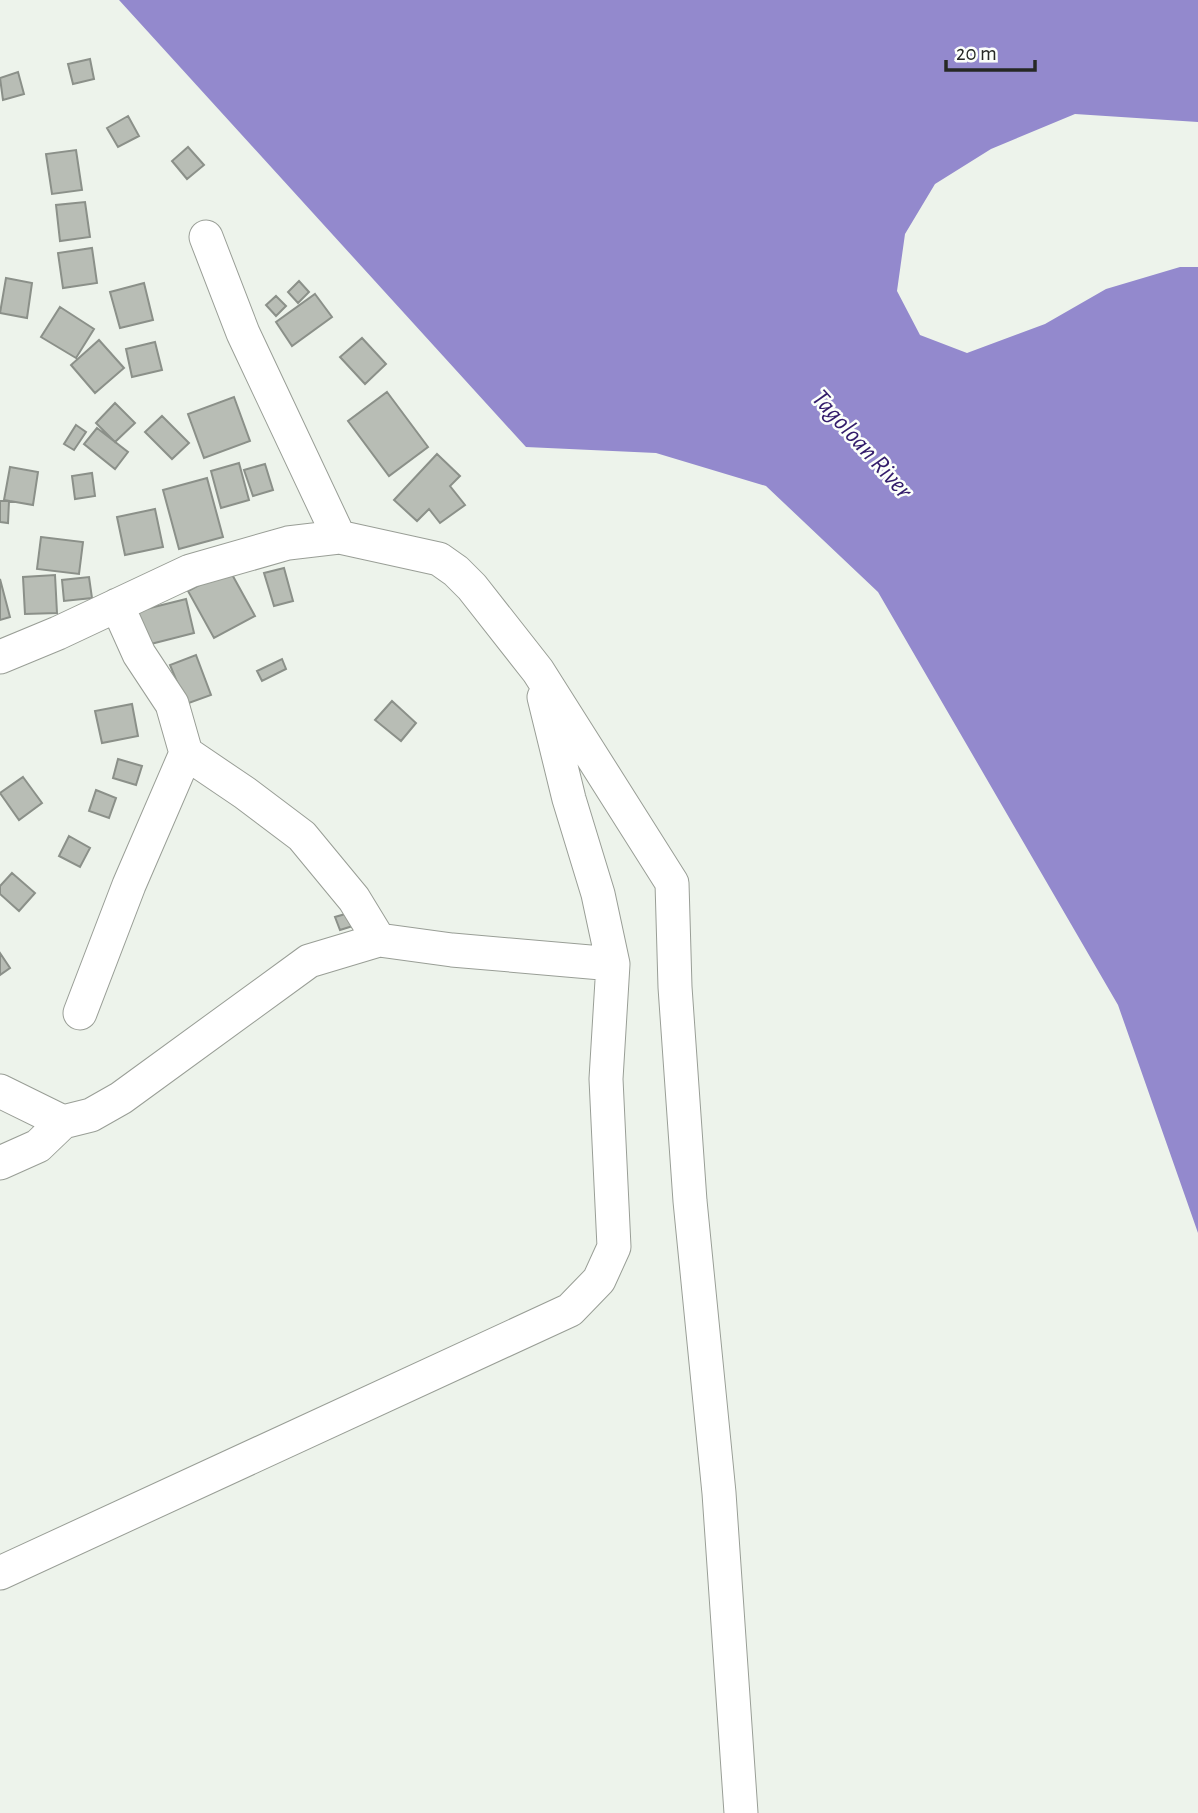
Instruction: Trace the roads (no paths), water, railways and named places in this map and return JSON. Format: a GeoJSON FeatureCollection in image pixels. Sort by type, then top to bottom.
{"type":"FeatureCollection","features":[{"type":"Feature","properties":{"kind":"street"},"geometry":{"type":"LineString","coordinates":[[206,237],[243,333],[339,537]]}},
{"type":"Feature","properties":{"kind":"street"},"geometry":{"type":"LineString","coordinates":[[0,657],[190,571],[288,542],[339,537],[439,559],[472,587],[538,671],[673,883],[675,987],[689,1187],[719,1493],[741,1813]]}},
{"type":"Feature","properties":{"kind":"street"},"geometry":{"type":"LineString","coordinates":[[80,1013],[129,885],[186,753],[172,704],[139,653],[117,605]]}},
{"type":"Feature","properties":{"kind":"street"},"geometry":{"type":"LineString","coordinates":[[0,1573],[570,1310],[599,1280],[614,1247],[606,1079],[613,964],[598,894],[569,799],[538,671]]}},
{"type":"Feature","properties":{"kind":"street"},"geometry":{"type":"LineString","coordinates":[[186,753],[302,836],[355,899],[379,940]]}},
{"type":"Feature","properties":{"kind":"street"},"geometry":{"type":"LineString","coordinates":[[0,1163],[38,1146],[63,1122],[91,1115],[121,1098],[309,961],[379,940],[452,950],[613,964]]}},
{"type":"Feature","properties":{"kind":"street"},"geometry":{"type":"LineString","coordinates":[[0,1091],[63,1122]]}},
{"type":"Feature","properties":{"kind":"water","name":"Tagoloan River"},"geometry":{"type":"Polygon","coordinates":[[[119,0],[1198,0],[1198,122],[1075,114],[991,149],[935,184],[905,234],[897,291],[920,335],[967,353],[1045,324],[1106,289],[1180,267],[1198,267],[1198,1233],[1118,1005],[878,592],[766,486],[656,453],[526,447],[119,0]]]}}]}
